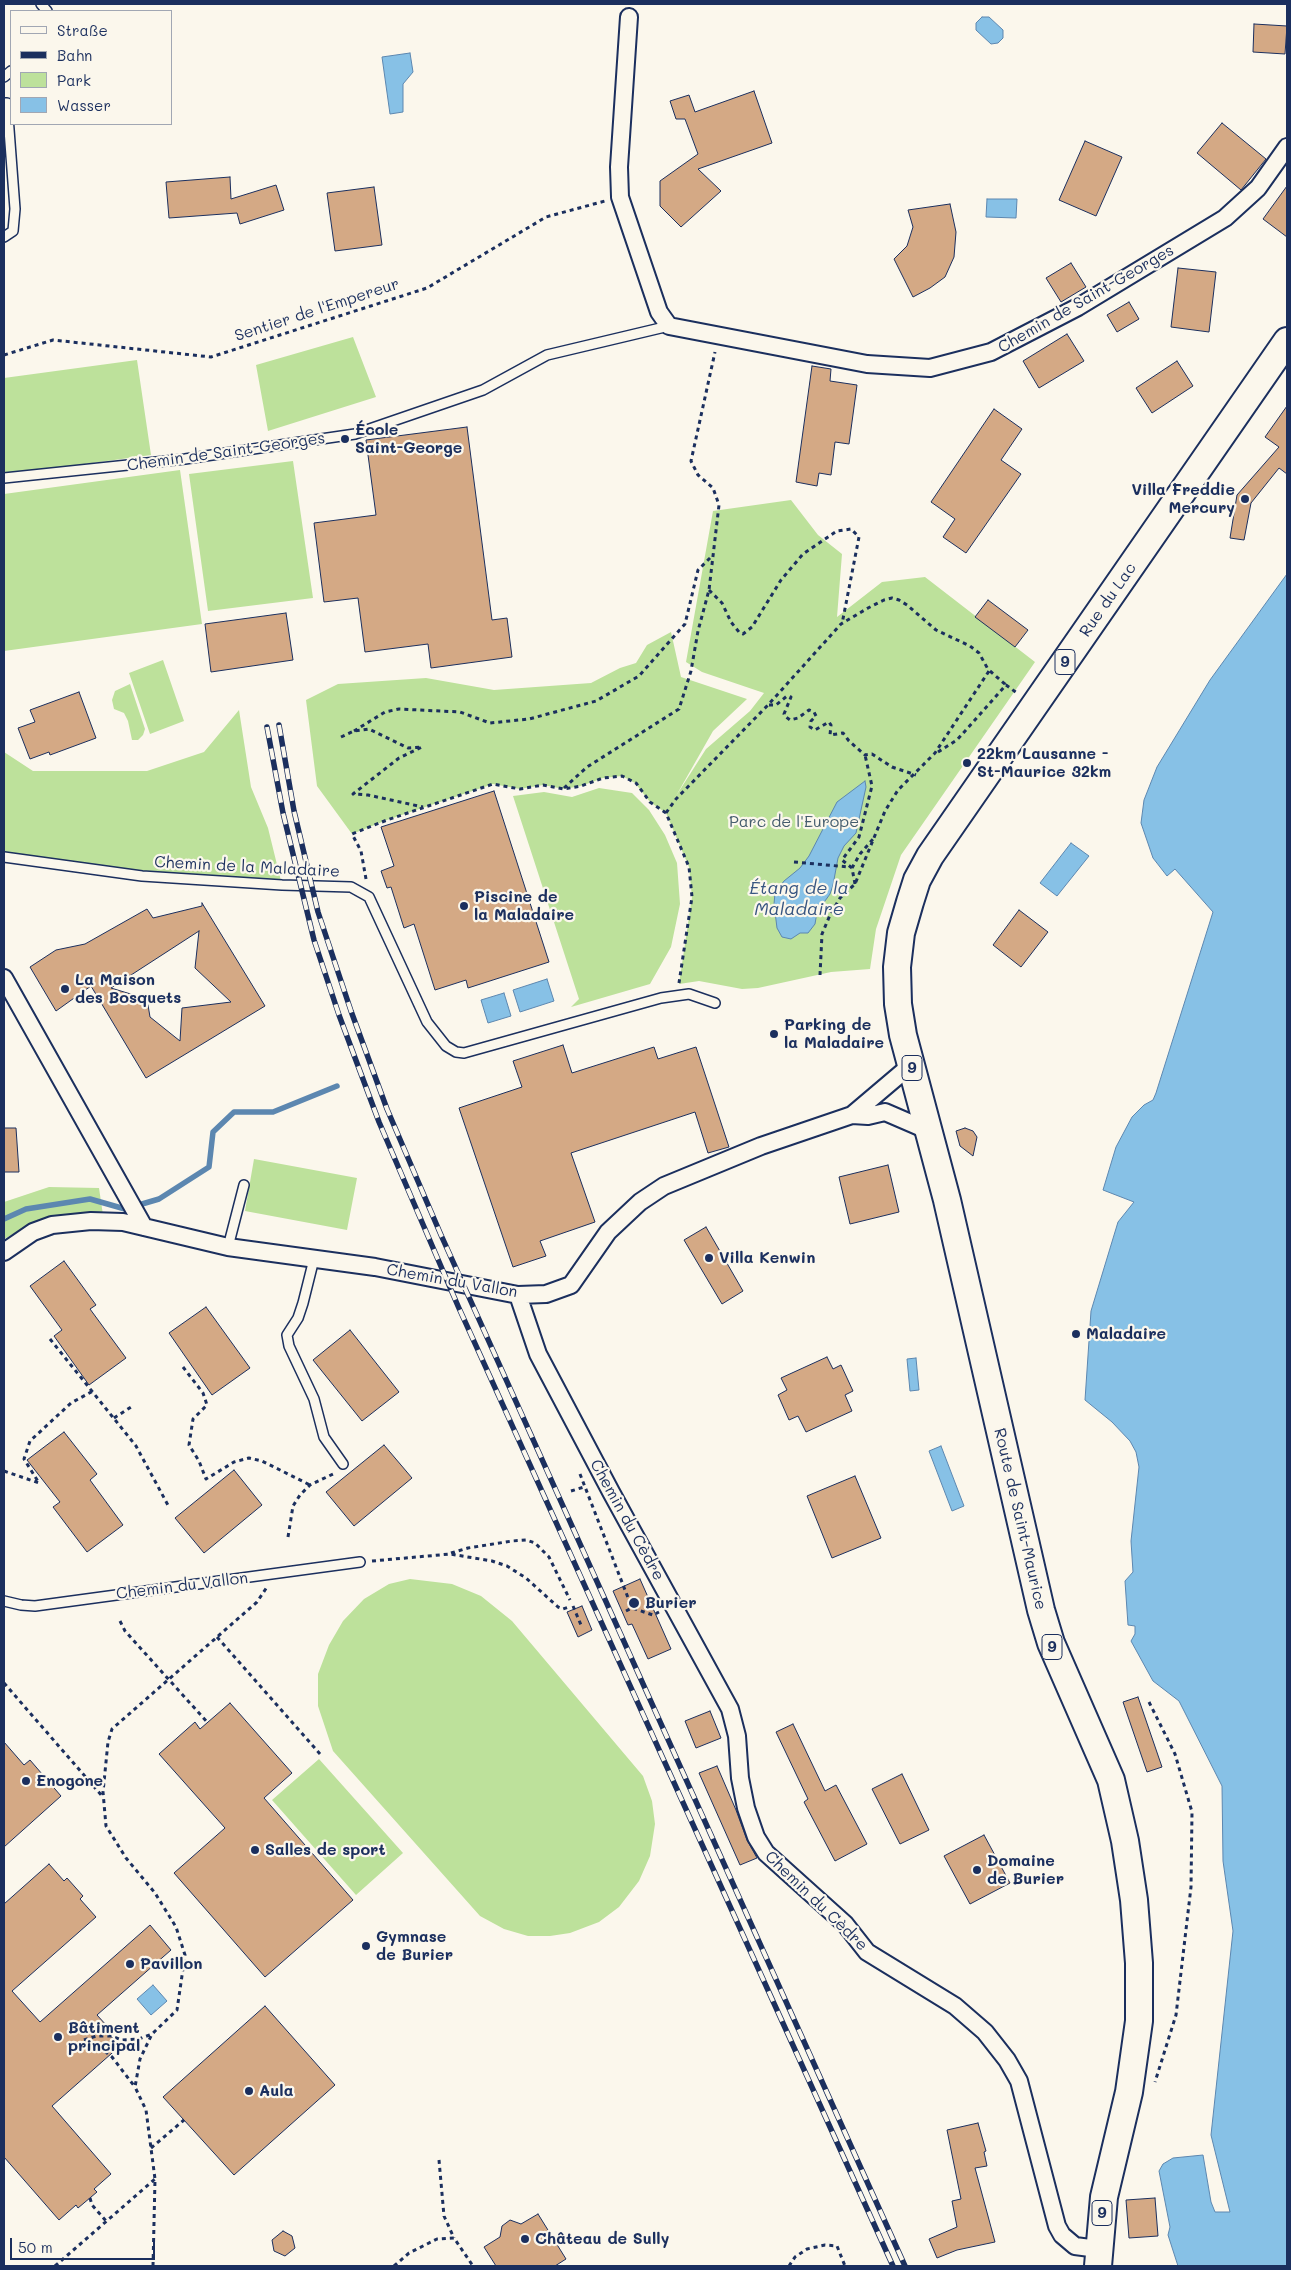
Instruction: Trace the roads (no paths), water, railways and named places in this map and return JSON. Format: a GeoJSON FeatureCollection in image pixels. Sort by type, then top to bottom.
{"type":"FeatureCollection","features":[{"type":"Feature","properties":{"kind":"main road","name":"Rue du Lac"},"geometry":{"type":"LineString","coordinates":[[898,1004],[896,967],[901,933],[918,880],[930,856],[1287,341]]}},
{"type":"Feature","properties":{"kind":"main road","name":"Route de Saint-Maurice"},"geometry":{"type":"LineString","coordinates":[[898,1004],[911,1065],[947,1200],[1041,1610],[1051,1643],[1111,1780],[1125,1841],[1134,1900],[1139,1963],[1139,2021],[1128,2092],[1104,2197],[1098,2258]]}},
{"type":"Feature","properties":{"kind":"street"},"geometry":{"type":"LineString","coordinates":[[629,17],[619,167],[620,197],[659,312],[669,326]]}},
{"type":"Feature","properties":{"kind":"street","name":"Chemin de Saint-Georges"},"geometry":{"type":"LineString","coordinates":[[669,326],[867,364],[930,368],[991,352],[1078,307],[1225,218],[1258,188],[1287,147]]}},
{"type":"Feature","properties":{"kind":"street"},"geometry":{"type":"LineString","coordinates":[[4,978],[141,1221]]}},
{"type":"Feature","properties":{"kind":"street","name":"Chemin du Vallon"},"geometry":{"type":"LineString","coordinates":[[4,1252],[33,1232],[52,1225],[91,1221],[141,1221],[228,1247],[375,1267],[518,1295],[546,1294],[571,1286],[608,1232],[640,1202],[664,1186],[760,1146],[852,1115],[911,1065]]}},
{"type":"Feature","properties":{"kind":"street","name":"Chemin du Vallon"},"geometry":{"type":"LineString","coordinates":[[852,1115],[868,1116],[885,1112],[929,1131]]}},
{"type":"Feature","properties":{"kind":"street","name":"Chemin du Cèdre"},"geometry":{"type":"LineString","coordinates":[[518,1295],[538,1354],[730,1709],[739,1750],[742,1791],[756,1837],[772,1860],[851,1932],[867,1952],[968,2016],[994,2042],[1019,2081],[1057,2226],[1062,2235],[1075,2246],[1098,2258]]}},
{"type":"Feature","properties":{"kind":"lane"},"geometry":{"type":"LineString","coordinates":[[4,103],[7,103],[15,209],[13,231],[4,236]]}},
{"type":"Feature","properties":{"kind":"lane","name":"Chemin de Saint-Georges"},"geometry":{"type":"LineString","coordinates":[[4,478],[185,460],[355,434],[483,390],[547,355],[669,326]]}},
{"type":"Feature","properties":{"kind":"lane","name":"Chemin de la Maladaire"},"geometry":{"type":"LineString","coordinates":[[4,857],[142,876],[282,885],[351,887],[369,897],[427,1022],[446,1046],[456,1052],[464,1053],[661,998],[688,994],[715,1003]]}},
{"type":"Feature","properties":{"kind":"lane"},"geometry":{"type":"LineString","coordinates":[[228,1247],[244,1185]]}},
{"type":"Feature","properties":{"kind":"lane"},"geometry":{"type":"LineString","coordinates":[[314,1259],[298,1318],[287,1336],[289,1346],[314,1398],[324,1437],[343,1464]]}},
{"type":"Feature","properties":{"kind":"lane","name":"Chemin du Vallon"},"geometry":{"type":"LineString","coordinates":[[4,1601],[35,1606],[360,1562]]}},
{"type":"Feature","properties":{"kind":"water"},"geometry":{"type":"Polygon","coordinates":[[[982,17],[989,17],[1003,30],[1003,38],[998,43],[991,44],[976,30],[976,23],[982,17]]]}},
{"type":"Feature","properties":{"kind":"water"},"geometry":{"type":"Polygon","coordinates":[[[410,53],[413,72],[403,84],[403,112],[390,114],[382,57],[410,53]]]}},
{"type":"Feature","properties":{"kind":"water"},"geometry":{"type":"Polygon","coordinates":[[[987,199],[1017,199],[1016,218],[986,217],[987,199]]]}},
{"type":"Feature","properties":{"kind":"water"},"geometry":{"type":"Polygon","coordinates":[[[1287,574],[1287,2266],[1178,2266],[1168,2235],[1170,2227],[1159,2171],[1163,2164],[1173,2158],[1203,2155],[1211,2202],[1215,2212],[1230,2212],[1211,2135],[1233,1931],[1223,1861],[1222,1786],[1179,1701],[1153,1681],[1131,1641],[1135,1634],[1135,1626],[1128,1625],[1125,1581],[1133,1572],[1131,1541],[1139,1467],[1136,1452],[1130,1441],[1112,1422],[1085,1400],[1091,1311],[1118,1222],[1134,1202],[1103,1190],[1116,1147],[1132,1117],[1144,1105],[1153,1100],[1156,1093],[1213,912],[1175,869],[1167,876],[1153,858],[1141,823],[1144,800],[1157,767],[1210,680],[1287,574]]]}},
{"type":"Feature","properties":{"kind":"water","name":"Étang de la Maladaire"},"geometry":{"type":"Polygon","coordinates":[[[865,781],[866,787],[856,833],[844,846],[838,858],[830,894],[817,912],[815,924],[808,933],[800,933],[791,939],[782,937],[777,928],[774,904],[775,893],[809,856],[837,802],[865,781]]]}},
{"type":"Feature","properties":{"kind":"water"},"geometry":{"type":"Polygon","coordinates":[[[1071,843],[1089,856],[1057,896],[1040,883],[1071,843]]]}},
{"type":"Feature","properties":{"kind":"water"},"geometry":{"type":"Polygon","coordinates":[[[547,979],[554,1001],[520,1012],[513,990],[547,979]]]}},
{"type":"Feature","properties":{"kind":"water"},"geometry":{"type":"Polygon","coordinates":[[[504,993],[511,1016],[488,1023],[481,1000],[504,993]]]}},
{"type":"Feature","properties":{"kind":"water"},"geometry":{"type":"Polygon","coordinates":[[[916,1358],[919,1390],[910,1391],[907,1359],[916,1358]]]}},
{"type":"Feature","properties":{"kind":"water"},"geometry":{"type":"Polygon","coordinates":[[[941,1446],[964,1506],[952,1511],[929,1451],[941,1446]]]}},
{"type":"Feature","properties":{"kind":"water"},"geometry":{"type":"Polygon","coordinates":[[[153,1985],[167,2001],[151,2015],[137,1999],[153,1985]]]}},
{"type":"Feature","properties":{"kind":"waterway"},"geometry":{"type":"LineString","coordinates":[[4,1219],[26,1209],[90,1199],[125,1209],[159,1199],[209,1167],[213,1132],[234,1112],[273,1112],[337,1086]]}},
{"type":"Feature","properties":{"kind":"railway"},"geometry":{"type":"LineString","coordinates":[[279,725],[294,811],[318,912],[351,1011],[387,1109],[441,1235],[905,2266]]}},
{"type":"Feature","properties":{"kind":"railway"},"geometry":{"type":"LineString","coordinates":[[267,727],[283,813],[314,940],[339,1015],[379,1122],[458,1306],[893,2266]]}},
{"type":"Feature","properties":{"kind":"place","name":"École Saint-George"},"geometry":{"type":"Point","coordinates":[345,439]}},
{"type":"Feature","properties":{"kind":"place","name":"Villa Freddie Mercury"},"geometry":{"type":"Point","coordinates":[1245,499]}},
{"type":"Feature","properties":{"kind":"place","name":"22km Lausanne - St-Maurice 32km"},"geometry":{"type":"Point","coordinates":[967,763]}},
{"type":"Feature","properties":{"kind":"place","name":"Piscine de la Maladaire"},"geometry":{"type":"Point","coordinates":[464,906]}},
{"type":"Feature","properties":{"kind":"place","name":"La Maison des Bosquets"},"geometry":{"type":"Point","coordinates":[65,989]}},
{"type":"Feature","properties":{"kind":"place","name":"Parking de la Maladaire"},"geometry":{"type":"Point","coordinates":[774,1034]}},
{"type":"Feature","properties":{"kind":"place","name":"Villa Kenwin"},"geometry":{"type":"Point","coordinates":[709,1258]}},
{"type":"Feature","properties":{"kind":"place","name":"Maladaire"},"geometry":{"type":"Point","coordinates":[1076,1334]}},
{"type":"Feature","properties":{"kind":"place","name":"Burier"},"geometry":{"type":"Point","coordinates":[634,1603]}},
{"type":"Feature","properties":{"kind":"place","name":"Enogone"},"geometry":{"type":"Point","coordinates":[26,1781]}},
{"type":"Feature","properties":{"kind":"place","name":"Salles de sport"},"geometry":{"type":"Point","coordinates":[255,1850]}},
{"type":"Feature","properties":{"kind":"place","name":"Domaine de Burier"},"geometry":{"type":"Point","coordinates":[977,1870]}},
{"type":"Feature","properties":{"kind":"place","name":"Gymnase de Burier"},"geometry":{"type":"Point","coordinates":[366,1946]}},
{"type":"Feature","properties":{"kind":"place","name":"Pavillon"},"geometry":{"type":"Point","coordinates":[130,1964]}},
{"type":"Feature","properties":{"kind":"place","name":"Bâtiment principal"},"geometry":{"type":"Point","coordinates":[58,2037]}},
{"type":"Feature","properties":{"kind":"place","name":"Aula"},"geometry":{"type":"Point","coordinates":[249,2091]}},
{"type":"Feature","properties":{"kind":"place","name":"Château de Sully"},"geometry":{"type":"Point","coordinates":[525,2239]}},
{"type":"Feature","properties":{"kind":"park label","name":"Parc de l'Europe"},"geometry":{"type":"Point","coordinates":[794,822]}}]}
